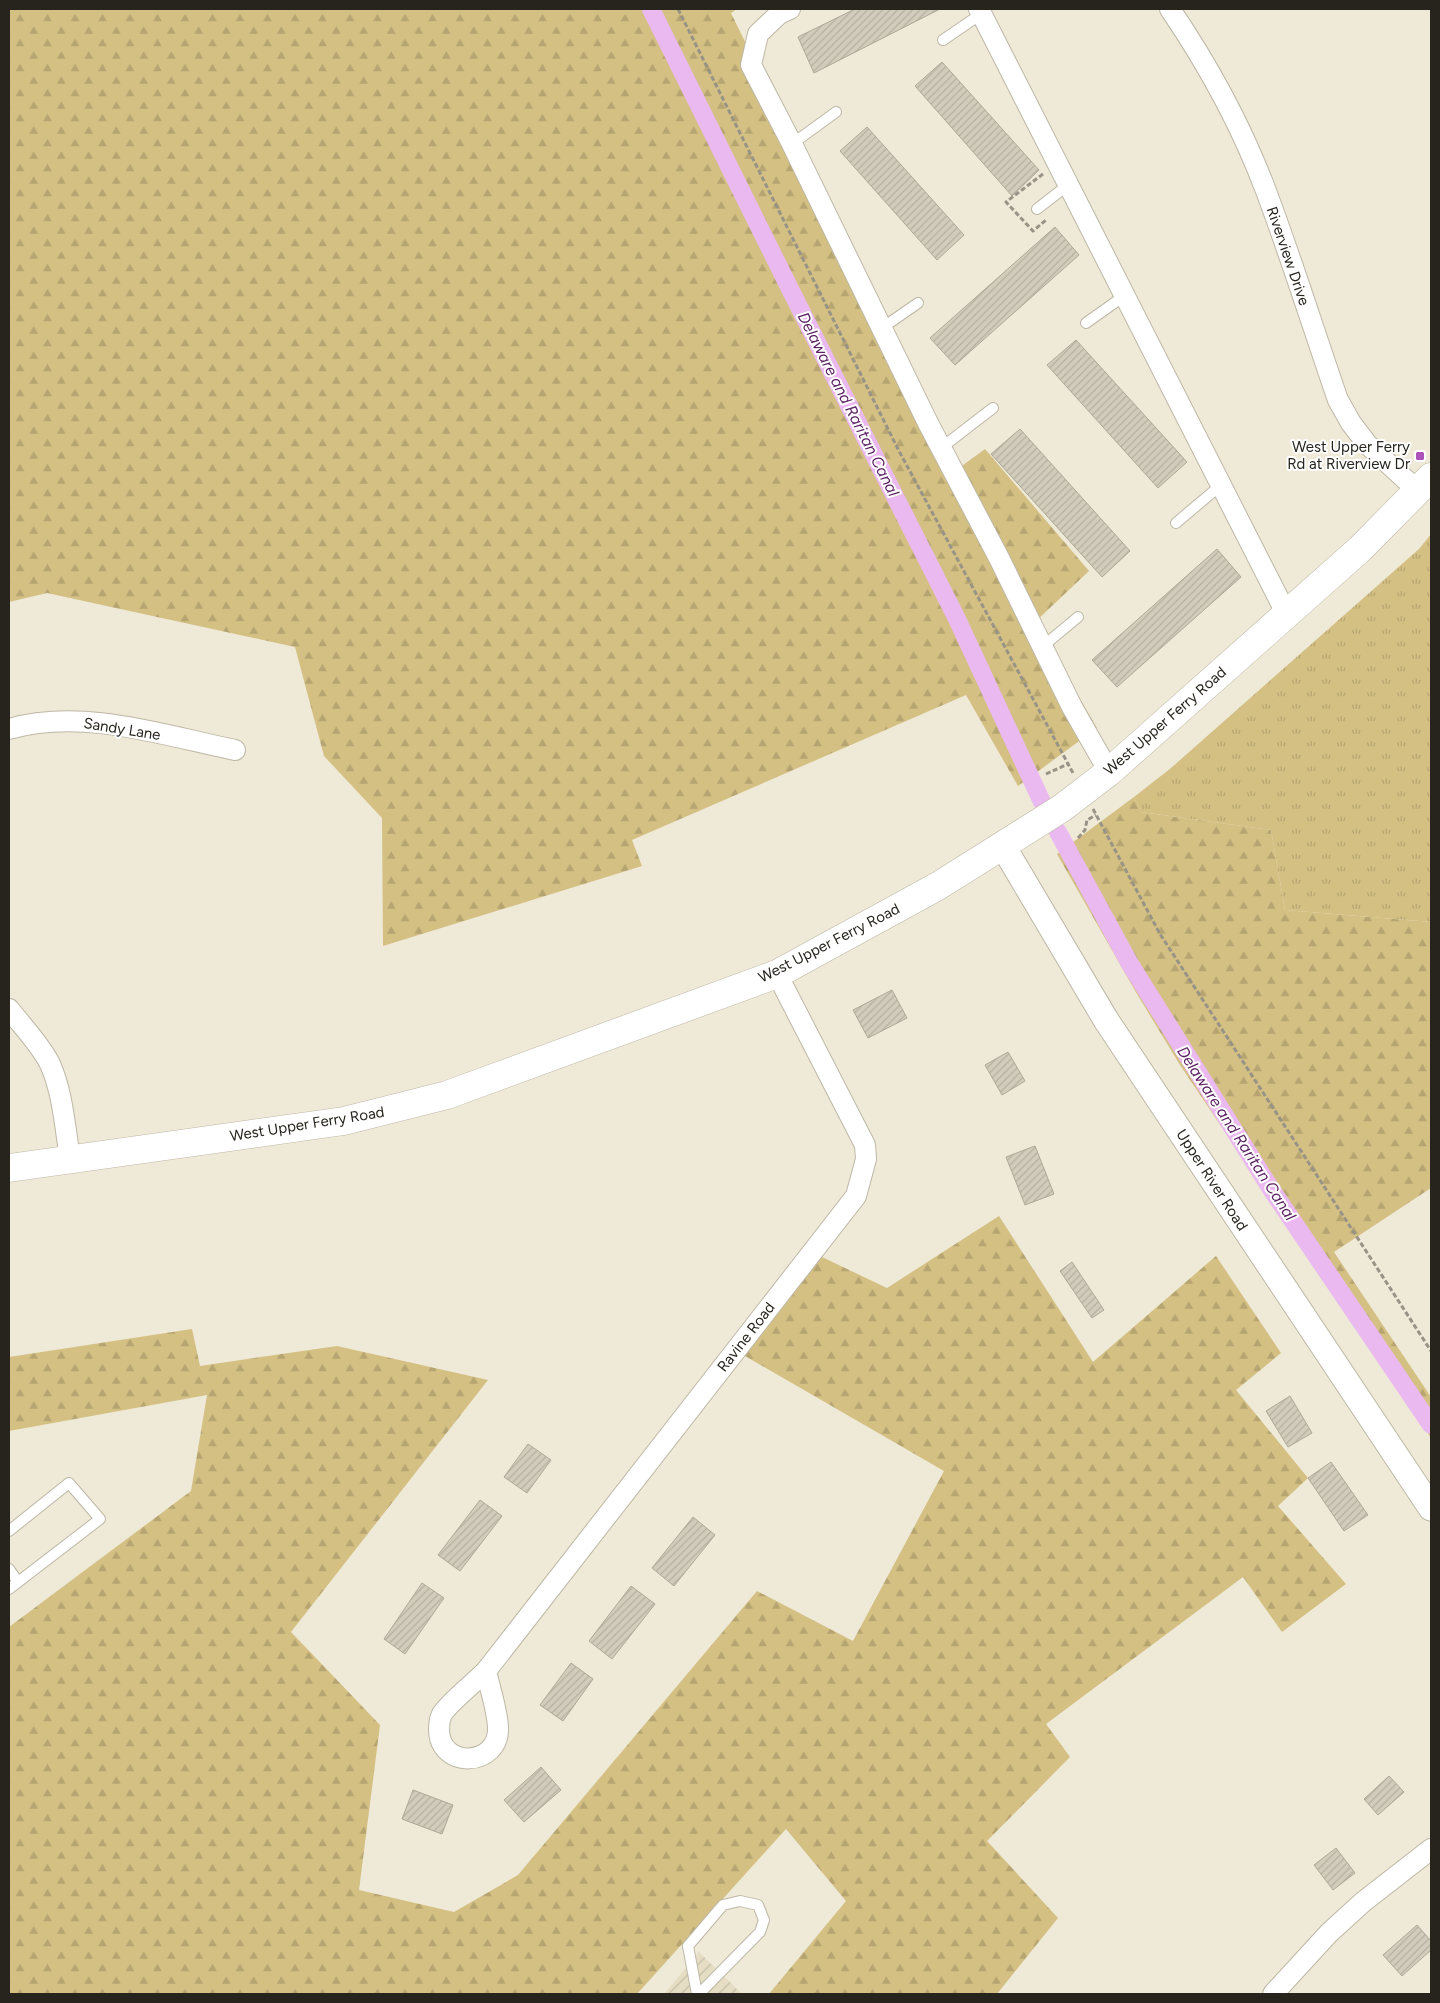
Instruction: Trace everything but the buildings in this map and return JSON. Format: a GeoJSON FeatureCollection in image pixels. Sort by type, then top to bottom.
{"type":"FeatureCollection","features":[{"type":"Feature","properties":{"kind":"main road","name":"West Upper Ferry Road"},"geometry":{"type":"LineString","coordinates":[[9,1168],[344,1121],[386,1112],[447,1095],[777,974],[938,886],[1062,808],[1109,772],[1287,615],[1360,549],[1425,484]]}},
{"type":"Feature","properties":{"kind":"street"},"geometry":{"type":"LineString","coordinates":[[790,9],[779,14],[758,34],[751,65],[1072,707],[1109,772]]}},
{"type":"Feature","properties":{"kind":"street","name":"Riverview Drive"},"geometry":{"type":"LineString","coordinates":[[1170,9],[1214,80],[1239,130],[1265,190],[1338,400],[1351,423],[1367,444],[1425,484]]}},
{"type":"Feature","properties":{"kind":"street"},"geometry":{"type":"LineString","coordinates":[[980,11],[1287,615]]}},
{"type":"Feature","properties":{"kind":"street","name":"Sandy Lane"},"geometry":{"type":"LineString","coordinates":[[9,729],[48,722],[79,721],[115,725],[235,750]]}},
{"type":"Feature","properties":{"kind":"street","name":"Upper River Road"},"geometry":{"type":"LineString","coordinates":[[1003,846],[1106,1020],[1431,1508]]}},
{"type":"Feature","properties":{"kind":"street","name":"Ravine Road"},"geometry":{"type":"LineString","coordinates":[[486,1671],[856,1196],[866,1158],[865,1145],[777,974]]}},
{"type":"Feature","properties":{"kind":"street"},"geometry":{"type":"LineString","coordinates":[[9,1009],[38,1045],[50,1065],[58,1089],[70,1158]]}},
{"type":"Feature","properties":{"kind":"street"},"geometry":{"type":"LineString","coordinates":[[1273,1994],[1333,1929],[1363,1902],[1431,1849]]}},
{"type":"Feature","properties":{"kind":"lane"},"geometry":{"type":"LineString","coordinates":[[943,40],[980,11]]}},
{"type":"Feature","properties":{"kind":"lane"},"geometry":{"type":"LineString","coordinates":[[792,144],[836,112]]}},
{"type":"Feature","properties":{"kind":"lane"},"geometry":{"type":"LineString","coordinates":[[1037,209],[1068,185]]}},
{"type":"Feature","properties":{"kind":"lane"},"geometry":{"type":"LineString","coordinates":[[1086,323],[1124,296]]}},
{"type":"Feature","properties":{"kind":"lane"},"geometry":{"type":"LineString","coordinates":[[882,328],[918,304]]}},
{"type":"Feature","properties":{"kind":"lane"},"geometry":{"type":"LineString","coordinates":[[941,448],[993,408]]}},
{"type":"Feature","properties":{"kind":"lane"},"geometry":{"type":"LineString","coordinates":[[1176,523],[1221,484]]}},
{"type":"Feature","properties":{"kind":"lane"},"geometry":{"type":"LineString","coordinates":[[1042,647],[1078,617]]}},
{"type":"Feature","properties":{"kind":"lane"},"geometry":{"type":"LineString","coordinates":[[9,1531],[69,1483],[100,1519],[9,1589]]}},
{"type":"Feature","properties":{"kind":"lane"},"geometry":{"type":"LineString","coordinates":[[9,1569],[18,1582]]}},
{"type":"Feature","properties":{"kind":"lane"},"geometry":{"type":"LineString","coordinates":[[740,1901],[758,1905],[764,1920],[760,1932],[698,1994],[688,1946],[724,1905],[740,1901]]}},
{"type":"Feature","properties":{"kind":"path"},"geometry":{"type":"LineString","coordinates":[[678,9],[899,451],[1068,764],[1046,774]]}},
{"type":"Feature","properties":{"kind":"path"},"geometry":{"type":"LineString","coordinates":[[1078,838],[1085,830],[1087,820],[1096,815],[1160,934],[1431,1351]]}},
{"type":"Feature","properties":{"kind":"shaded area"},"geometry":{"type":"Polygon","coordinates":[[[699,1952],[742,1994],[664,1994],[699,1952]]]}},
{"type":"Feature","properties":{"kind":"green space"},"geometry":{"type":"Polygon","coordinates":[[[9,9],[737,9],[731,13],[955,471],[985,449],[1089,571],[1035,622],[1097,728],[1018,786],[966,695],[632,840],[642,866],[383,946],[382,818],[324,756],[295,647],[47,593],[9,602],[9,9]]]}},
{"type":"Feature","properties":{"kind":"green space"},"geometry":{"type":"Polygon","coordinates":[[[1431,534],[1431,922],[1285,910],[1271,830],[1141,812],[1134,797],[1171,768],[1419,549],[1431,534]]]}},
{"type":"Feature","properties":{"kind":"green space"},"geometry":{"type":"Polygon","coordinates":[[[1134,797],[1141,812],[1271,830],[1285,910],[1431,922],[1431,1188],[1334,1252],[1431,1397],[1431,1438],[1180,1065],[1057,854],[1134,797]]]}},
{"type":"Feature","properties":{"kind":"green space"},"geometry":{"type":"Polygon","coordinates":[[[999,1216],[1093,1362],[1216,1256],[1281,1353],[1236,1390],[1308,1478],[1278,1506],[1346,1584],[1282,1632],[1243,1577],[1046,1724],[1070,1757],[987,1841],[1058,1918],[997,1994],[769,1994],[846,1901],[786,1829],[637,1994],[9,1994],[9,1627],[191,1491],[207,1395],[9,1431],[9,1357],[192,1329],[200,1366],[337,1346],[488,1380],[291,1632],[380,1725],[359,1890],[454,1912],[518,1875],[757,1591],[853,1641],[944,1471],[740,1353],[822,1257],[887,1288],[999,1216]]]}},
{"type":"Feature","properties":{"kind":"waterway","name":"Delaware and Raritan Canal"},"geometry":{"type":"LineString","coordinates":[[651,9],[957,619],[1042,802]]}},
{"type":"Feature","properties":{"kind":"waterway","name":"Delaware and Raritan Canal"},"geometry":{"type":"LineString","coordinates":[[1058,832],[1130,964],[1271,1189],[1431,1425]]}},
{"type":"Feature","properties":{"kind":"place","name":"West Upper Ferry Rd at Riverview Dr"},"geometry":{"type":"Point","coordinates":[1420,456]}}]}
